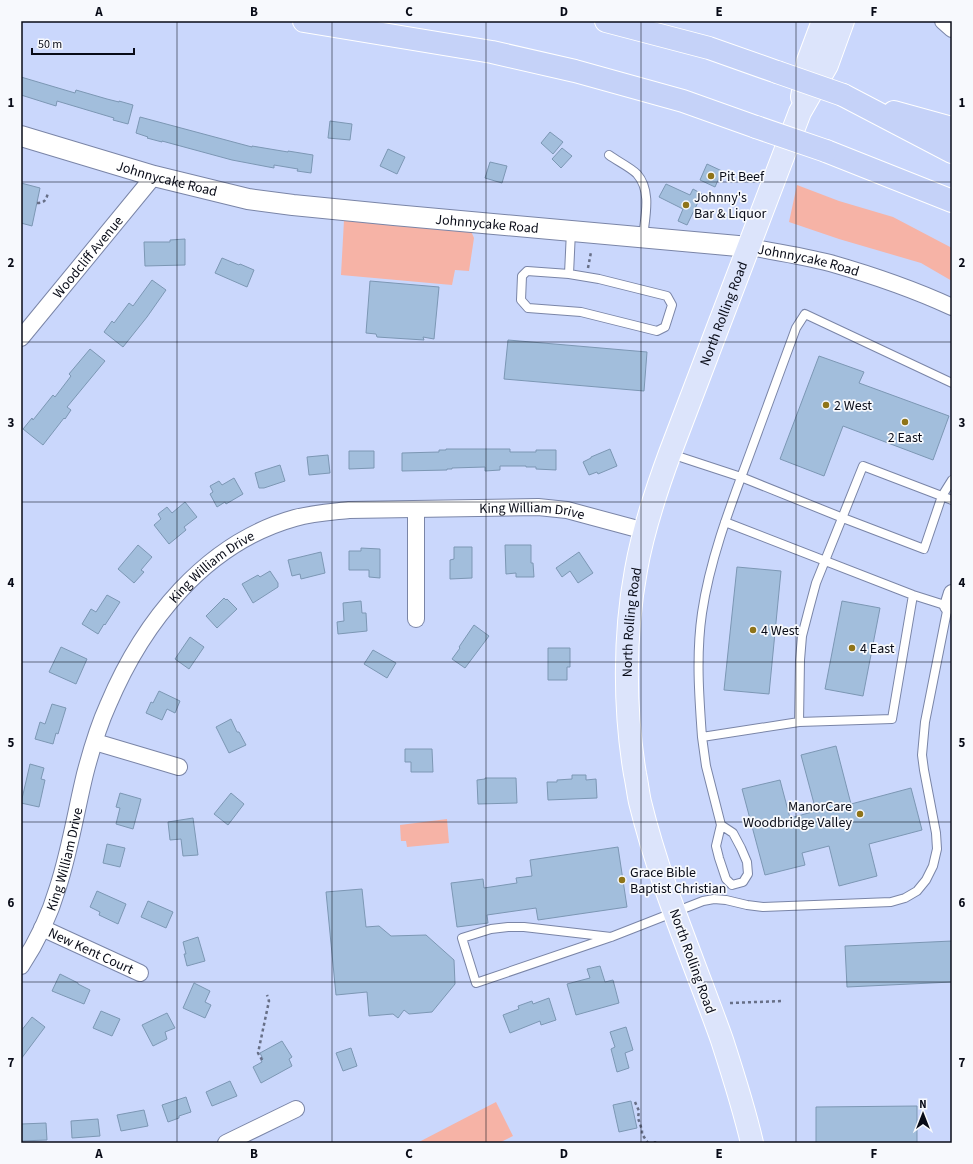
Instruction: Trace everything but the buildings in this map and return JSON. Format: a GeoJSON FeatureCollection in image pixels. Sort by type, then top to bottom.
{"type":"FeatureCollection","features":[{"type":"Feature","properties":{"kind":"highway"},"geometry":{"type":"LineString","coordinates":[[304,21],[492,52],[575,71],[683,101],[826,151],[952,201]]}},
{"type":"Feature","properties":{"kind":"highway"},"geometry":{"type":"LineString","coordinates":[[606,21],[709,48],[843,96],[952,128]]}},
{"type":"Feature","properties":{"kind":"highway"},"geometry":{"type":"LineString","coordinates":[[843,96],[952,152]]}},
{"type":"Feature","properties":{"kind":"main road","name":"North Rolling Road"},"geometry":{"type":"LineString","coordinates":[[800,112],[808,61],[823,21]]}},
{"type":"Feature","properties":{"kind":"main road","name":"North Rolling Road"},"geometry":{"type":"LineString","coordinates":[[752,1143],[722,1040],[674,912],[653,848],[640,800],[631,750],[628,704],[630,615],[636,570],[657,488],[800,112],[827,65],[843,21]]}},
{"type":"Feature","properties":{"kind":"street"},"geometry":{"type":"LineString","coordinates":[[943,21],[952,29]]}},
{"type":"Feature","properties":{"kind":"street","name":"Johnnycake Road"},"geometry":{"type":"LineString","coordinates":[[21,136],[154,176],[206,190],[248,199],[285,204],[749,247],[788,254],[837,265],[880,278],[920,292],[952,306]]}},
{"type":"Feature","properties":{"kind":"street","name":"Woodcliff Avenue"},"geometry":{"type":"LineString","coordinates":[[21,338],[154,176]]}},
{"type":"Feature","properties":{"kind":"street","name":"King William Drive"},"geometry":{"type":"LineString","coordinates":[[21,966],[42,928],[58,887],[86,774],[107,706],[138,645],[153,622],[193,577],[217,558],[242,541],[269,528],[294,519],[318,513],[349,510],[538,508],[567,510],[645,531]]}},
{"type":"Feature","properties":{"kind":"street"},"geometry":{"type":"LineString","coordinates":[[416,509],[416,619]]}},
{"type":"Feature","properties":{"kind":"street"},"geometry":{"type":"LineString","coordinates":[[95,742],[179,767]]}},
{"type":"Feature","properties":{"kind":"street","name":"New Kent Court"},"geometry":{"type":"LineString","coordinates":[[42,928],[140,974]]}},
{"type":"Feature","properties":{"kind":"street"},"geometry":{"type":"LineString","coordinates":[[226,1143],[296,1109]]}},
{"type":"Feature","properties":{"kind":"lane"},"geometry":{"type":"LineString","coordinates":[[609,155],[636,174],[644,184],[646,197],[643,238]]}},
{"type":"Feature","properties":{"kind":"lane"},"geometry":{"type":"LineString","coordinates":[[569,274],[571,231]]}},
{"type":"Feature","properties":{"kind":"lane"},"geometry":{"type":"LineString","coordinates":[[527,271],[569,274],[599,279],[667,296],[672,305],[665,328],[657,331],[581,312],[528,308],[521,300],[522,276],[527,271]]}},
{"type":"Feature","properties":{"kind":"lane"},"geometry":{"type":"LineString","coordinates":[[732,885],[726,880],[716,846],[721,825],[706,766],[702,737],[698,687],[702,614],[712,565],[725,522],[796,328],[805,314],[952,383]]}},
{"type":"Feature","properties":{"kind":"lane"},"geometry":{"type":"LineString","coordinates":[[670,453],[741,477],[924,549],[942,496],[952,480]]}},
{"type":"Feature","properties":{"kind":"lane"},"geometry":{"type":"LineString","coordinates":[[799,722],[802,636],[816,583],[863,466],[952,500]]}},
{"type":"Feature","properties":{"kind":"lane"},"geometry":{"type":"LineString","coordinates":[[611,937],[524,927],[508,927],[491,929],[462,938],[476,982],[611,937],[703,901],[714,899],[726,900],[763,907],[891,902],[905,898],[917,891],[926,880],[933,866],[937,849],[936,833],[924,770],[922,755],[923,739],[925,722],[951,602],[913,595],[725,522]]}},
{"type":"Feature","properties":{"kind":"lane"},"geometry":{"type":"LineString","coordinates":[[702,737],[799,722],[892,719],[913,595]]}},
{"type":"Feature","properties":{"kind":"lane"},"geometry":{"type":"LineString","coordinates":[[721,825],[733,833],[746,862],[748,874],[743,882],[732,885]]}},
{"type":"Feature","properties":{"kind":"lane"},"geometry":{"type":"LineString","coordinates":[[726,900],[732,885]]}},
{"type":"Feature","properties":{"kind":"path"},"geometry":{"type":"LineString","coordinates":[[36,203],[44,202],[48,193]]}},
{"type":"Feature","properties":{"kind":"path"},"geometry":{"type":"LineString","coordinates":[[586,277],[591,252]]}},
{"type":"Feature","properties":{"kind":"path"},"geometry":{"type":"LineString","coordinates":[[262,1060],[258,1053],[269,1001],[267,995]]}},
{"type":"Feature","properties":{"kind":"path"},"geometry":{"type":"LineString","coordinates":[[730,1003],[784,1001]]}},
{"type":"Feature","properties":{"kind":"path"},"geometry":{"type":"LineString","coordinates":[[634,1102],[639,1112],[638,1118],[642,1134],[648,1143]]}},
{"type":"Feature","properties":{"kind":"shaded area"},"geometry":{"type":"Polygon","coordinates":[[[797,185],[839,201],[893,217],[952,248],[952,281],[921,263],[839,239],[789,222],[797,185]]]}},
{"type":"Feature","properties":{"kind":"shaded area"},"geometry":{"type":"Polygon","coordinates":[[[344,220],[471,231],[474,238],[469,271],[455,270],[452,285],[341,275],[344,220]]]}},
{"type":"Feature","properties":{"kind":"shaded area"},"geometry":{"type":"Polygon","coordinates":[[[447,819],[449,843],[407,847],[406,841],[401,841],[400,825],[447,819]]]}},
{"type":"Feature","properties":{"kind":"shaded area"},"geometry":{"type":"Polygon","coordinates":[[[496,1102],[513,1136],[499,1143],[417,1143],[496,1102]]]}},
{"type":"Feature","properties":{"kind":"place","name":"Pit Beef"},"geometry":{"type":"Point","coordinates":[711,176]}},
{"type":"Feature","properties":{"kind":"place","name":"Johnny's Bar & Liquor"},"geometry":{"type":"Point","coordinates":[686,205]}},
{"type":"Feature","properties":{"kind":"place","name":"2 West"},"geometry":{"type":"Point","coordinates":[826,405]}},
{"type":"Feature","properties":{"kind":"place","name":"2 East"},"geometry":{"type":"Point","coordinates":[905,422]}},
{"type":"Feature","properties":{"kind":"place","name":"4 West"},"geometry":{"type":"Point","coordinates":[753,630]}},
{"type":"Feature","properties":{"kind":"place","name":"4 East"},"geometry":{"type":"Point","coordinates":[852,648]}},
{"type":"Feature","properties":{"kind":"place","name":"ManorCare Woodbridge Valley"},"geometry":{"type":"Point","coordinates":[860,814]}},
{"type":"Feature","properties":{"kind":"place","name":"Grace Bible Baptist Christian"},"geometry":{"type":"Point","coordinates":[622,880]}}]}
